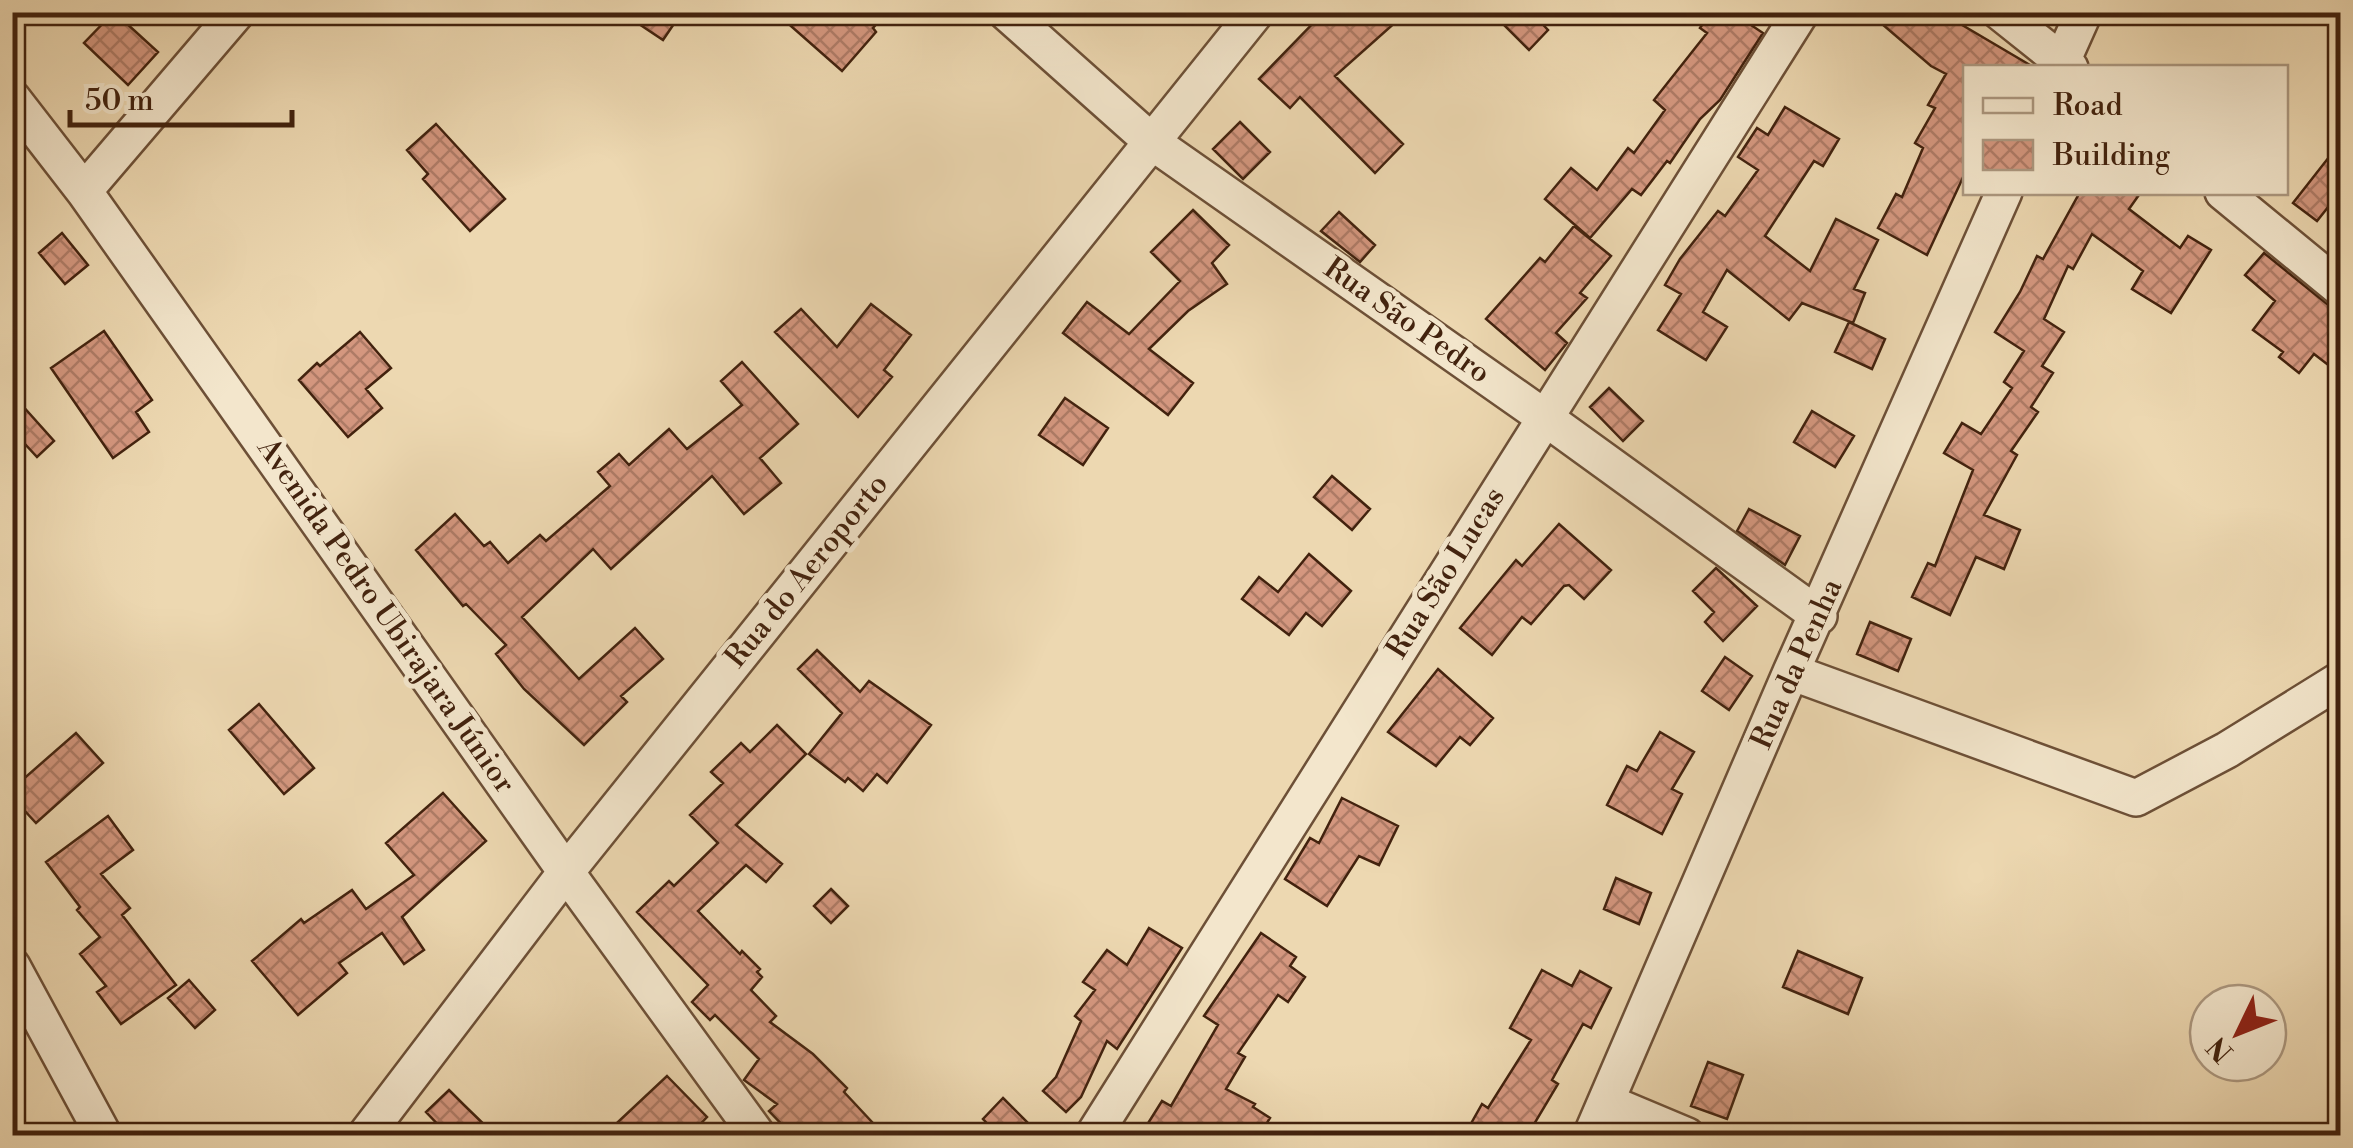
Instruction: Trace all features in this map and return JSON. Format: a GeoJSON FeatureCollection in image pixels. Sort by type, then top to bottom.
{"type":"FeatureCollection","features":[{"type":"Feature","properties":{"kind":"street"},"geometry":{"type":"LineString","coordinates":[[84,192],[237,12]]}},
{"type":"Feature","properties":{"kind":"street","name":"Rua São Pedro"},"geometry":{"type":"LineString","coordinates":[[1006,12],[1152,142],[1819,616]]}},
{"type":"Feature","properties":{"kind":"street","name":"Rua do Aeroporto"},"geometry":{"type":"LineString","coordinates":[[365,1136],[566,872],[1256,12]]}},
{"type":"Feature","properties":{"kind":"street","name":"Rua São Lucas"},"geometry":{"type":"LineString","coordinates":[[1093,1136],[1801,12]]}},
{"type":"Feature","properties":{"kind":"street"},"geometry":{"type":"LineString","coordinates":[[2000,12],[2064,65],[2084,12]]}},
{"type":"Feature","properties":{"kind":"street","name":"Avenida Pedro Ubirajara Júnior"},"geometry":{"type":"LineString","coordinates":[[12,98],[84,192],[758,1136]]}},
{"type":"Feature","properties":{"kind":"street","name":"Rua da Penha"},"geometry":{"type":"LineString","coordinates":[[1591,1136],[2003,195]]}},
{"type":"Feature","properties":{"kind":"street"},"geometry":{"type":"LineString","coordinates":[[2227,195],[2340,288]]}},
{"type":"Feature","properties":{"kind":"street"},"geometry":{"type":"LineString","coordinates":[[1791,672],[2136,798],[2226,750],[2340,680]]}},
{"type":"Feature","properties":{"kind":"street"},"geometry":{"type":"LineString","coordinates":[[12,966],[104,1136]]}},
{"type":"Feature","properties":{"kind":"street"},"geometry":{"type":"LineString","coordinates":[[1606,1102],[1687,1136]]}},
{"type":"Feature","properties":{"kind":"building"},"geometry":{"type":"Polygon","coordinates":[[[114,12],[158,52],[128,85],[84,43],[114,12]]]}},
{"type":"Feature","properties":{"kind":"building"},"geometry":{"type":"Polygon","coordinates":[[[621,12],[682,12],[663,40],[621,12]]]}},
{"type":"Feature","properties":{"kind":"building"},"geometry":{"type":"Polygon","coordinates":[[[775,12],[887,12],[873,28],[876,32],[842,71],[775,12]]]}},
{"type":"Feature","properties":{"kind":"building"},"geometry":{"type":"Polygon","coordinates":[[[1324,12],[1407,12],[1335,76],[1403,144],[1375,173],[1300,97],[1290,108],[1259,79],[1324,12]]]}},
{"type":"Feature","properties":{"kind":"building"},"geometry":{"type":"Polygon","coordinates":[[[1491,12],[1531,12],[1548,30],[1529,50],[1491,12]]]}},
{"type":"Feature","properties":{"kind":"building"},"geometry":{"type":"Polygon","coordinates":[[[1711,12],[1761,12],[1751,25],[1763,33],[1720,100],[1700,119],[1670,163],[1667,161],[1641,195],[1632,189],[1590,238],[1545,199],[1571,168],[1597,190],[1628,148],[1634,153],[1665,110],[1654,100],[1707,33],[1700,28],[1711,12]]]}},
{"type":"Feature","properties":{"kind":"building"},"geometry":{"type":"Polygon","coordinates":[[[1868,12],[1940,12],[2030,65],[1963,65],[1963,177],[1927,255],[1878,228],[1896,194],[1902,197],[1923,148],[1915,143],[1935,108],[1928,105],[1946,74],[1931,66],[1868,12]]]}},
{"type":"Feature","properties":{"kind":"building"},"geometry":{"type":"Polygon","coordinates":[[[1785,107],[1839,139],[1823,166],[1814,161],[1765,236],[1810,271],[1836,219],[1878,240],[1854,289],[1865,293],[1853,323],[1802,303],[1789,320],[1727,270],[1703,312],[1727,327],[1706,360],[1658,330],[1681,294],[1665,285],[1718,211],[1725,216],[1758,170],[1738,157],[1757,128],[1768,135],[1785,107]]]}},
{"type":"Feature","properties":{"kind":"building"},"geometry":{"type":"Polygon","coordinates":[[[1240,122],[1270,152],[1243,179],[1213,149],[1240,122]]]}},
{"type":"Feature","properties":{"kind":"building"},"geometry":{"type":"Polygon","coordinates":[[[436,124],[505,199],[470,231],[423,179],[428,174],[407,150],[436,124]]]}},
{"type":"Feature","properties":{"kind":"building"},"geometry":{"type":"Polygon","coordinates":[[[2340,143],[2340,192],[2317,221],[2293,203],[2340,143]]]}},
{"type":"Feature","properties":{"kind":"building"},"geometry":{"type":"Polygon","coordinates":[[[2078,195],[2139,195],[2129,209],[2180,248],[2188,236],[2211,250],[2171,313],[2132,289],[2143,271],[2092,234],[2073,269],[2068,266],[2044,319],[2064,332],[2042,366],[2053,373],[2031,407],[2038,412],[2011,451],[2017,455],[1984,515],[2020,530],[2004,569],[1976,557],[1950,615],[1912,597],[1928,563],[1935,566],[1973,470],[1944,453],[1962,423],[1981,434],[2012,388],[2004,382],[2024,351],[1995,332],[2037,256],[2043,259],[2078,195]]]}},
{"type":"Feature","properties":{"kind":"building"},"geometry":{"type":"Polygon","coordinates":[[[1193,210],[1229,245],[1212,263],[1227,284],[1188,311],[1149,349],[1193,383],[1168,415],[1063,333],[1087,302],[1129,334],[1180,281],[1151,252],[1193,210]]]}},
{"type":"Feature","properties":{"kind":"building"},"geometry":{"type":"Polygon","coordinates":[[[1339,212],[1375,245],[1360,262],[1321,231],[1339,212]]]}},
{"type":"Feature","properties":{"kind":"building"},"geometry":{"type":"Polygon","coordinates":[[[1574,226],[1611,256],[1580,293],[1587,298],[1556,333],[1567,343],[1545,370],[1486,319],[1540,258],[1545,262],[1574,226]]]}},
{"type":"Feature","properties":{"kind":"building"},"geometry":{"type":"Polygon","coordinates":[[[62,233],[88,265],[65,284],[39,253],[62,233]]]}},
{"type":"Feature","properties":{"kind":"building"},"geometry":{"type":"Polygon","coordinates":[[[2264,253],[2327,304],[2340,309],[2340,374],[2314,354],[2299,373],[2279,357],[2283,352],[2253,330],[2275,301],[2245,275],[2264,253]]]}},
{"type":"Feature","properties":{"kind":"building"},"geometry":{"type":"Polygon","coordinates":[[[871,304],[911,335],[884,370],[892,377],[858,417],[775,332],[801,309],[837,347],[871,304]]]}},
{"type":"Feature","properties":{"kind":"building"},"geometry":{"type":"Polygon","coordinates":[[[1849,322],[1885,339],[1872,369],[1835,352],[1849,322]]]}},
{"type":"Feature","properties":{"kind":"building"},"geometry":{"type":"Polygon","coordinates":[[[104,331],[152,400],[136,412],[149,432],[113,458],[51,368],[104,331]]]}},
{"type":"Feature","properties":{"kind":"building"},"geometry":{"type":"Polygon","coordinates":[[[360,332],[391,368],[366,389],[382,408],[348,437],[299,380],[360,332]]]}},
{"type":"Feature","properties":{"kind":"building"},"geometry":{"type":"Polygon","coordinates":[[[742,362],[798,424],[760,458],[781,483],[744,514],[712,476],[611,569],[593,549],[522,617],[579,679],[635,628],[663,659],[621,696],[627,702],[584,745],[524,689],[496,654],[506,645],[466,604],[463,606],[416,550],[455,514],[484,546],[490,542],[508,563],[540,535],[546,541],[610,486],[598,472],[619,454],[629,465],[669,429],[687,449],[742,405],[721,381],[742,362]]]}},
{"type":"Feature","properties":{"kind":"building"},"geometry":{"type":"Polygon","coordinates":[[[1609,388],[1643,421],[1623,441],[1590,407],[1609,388]]]}},
{"type":"Feature","properties":{"kind":"building"},"geometry":{"type":"Polygon","coordinates":[[[12,394],[54,441],[37,457],[12,430],[12,394]]]}},
{"type":"Feature","properties":{"kind":"building"},"geometry":{"type":"Polygon","coordinates":[[[1065,398],[1108,428],[1083,465],[1039,435],[1065,398]]]}},
{"type":"Feature","properties":{"kind":"building"},"geometry":{"type":"Polygon","coordinates":[[[1812,411],[1854,436],[1835,467],[1794,442],[1812,411]]]}},
{"type":"Feature","properties":{"kind":"building"},"geometry":{"type":"Polygon","coordinates":[[[1332,476],[1370,509],[1352,530],[1314,497],[1332,476]]]}},
{"type":"Feature","properties":{"kind":"building"},"geometry":{"type":"Polygon","coordinates":[[[1749,509],[1800,536],[1785,565],[1737,531],[1749,509]]]}},
{"type":"Feature","properties":{"kind":"building"},"geometry":{"type":"Polygon","coordinates":[[[1559,524],[1611,570],[1584,599],[1569,585],[1564,586],[1531,624],[1522,617],[1492,655],[1460,628],[1516,560],[1522,566],[1559,524]]]}},
{"type":"Feature","properties":{"kind":"building"},"geometry":{"type":"Polygon","coordinates":[[[1309,554],[1351,591],[1322,626],[1306,613],[1289,635],[1242,599],[1259,577],[1278,592],[1309,554]]]}},
{"type":"Feature","properties":{"kind":"building"},"geometry":{"type":"Polygon","coordinates":[[[1716,568],[1757,606],[1723,641],[1705,622],[1714,612],[1693,591],[1716,568]]]}},
{"type":"Feature","properties":{"kind":"building"},"geometry":{"type":"Polygon","coordinates":[[[1870,622],[1911,639],[1898,671],[1857,654],[1870,622]]]}},
{"type":"Feature","properties":{"kind":"building"},"geometry":{"type":"Polygon","coordinates":[[[817,650],[860,692],[869,681],[931,725],[887,783],[877,774],[863,791],[809,754],[842,713],[798,669],[817,650]]]}},
{"type":"Feature","properties":{"kind":"building"},"geometry":{"type":"Polygon","coordinates":[[[1725,657],[1752,676],[1729,710],[1702,691],[1725,657]]]}},
{"type":"Feature","properties":{"kind":"building"},"geometry":{"type":"Polygon","coordinates":[[[1438,669],[1493,718],[1470,745],[1460,737],[1436,766],[1388,732],[1438,669]]]}},
{"type":"Feature","properties":{"kind":"building"},"geometry":{"type":"Polygon","coordinates":[[[259,704],[314,768],[284,794],[229,730],[259,704]]]}},
{"type":"Feature","properties":{"kind":"building"},"geometry":{"type":"Polygon","coordinates":[[[777,725],[806,754],[736,825],[782,864],[766,882],[746,865],[698,911],[760,969],[757,972],[762,977],[751,990],[776,1016],[770,1022],[813,1054],[847,1088],[844,1092],[885,1136],[793,1136],[769,1111],[777,1104],[744,1080],[759,1059],[715,1015],[710,1020],[692,1002],[708,985],[637,912],[669,881],[674,886],[718,843],[690,815],[723,783],[711,772],[741,743],[750,752],[777,725]]]}},
{"type":"Feature","properties":{"kind":"building"},"geometry":{"type":"Polygon","coordinates":[[[1660,732],[1694,752],[1672,789],[1682,794],[1662,834],[1607,805],[1627,766],[1637,771],[1660,732]]]}},
{"type":"Feature","properties":{"kind":"building"},"geometry":{"type":"Polygon","coordinates":[[[76,733],[103,763],[36,823],[12,797],[12,789],[76,733]]]}},
{"type":"Feature","properties":{"kind":"building"},"geometry":{"type":"Polygon","coordinates":[[[443,793],[486,841],[402,917],[424,950],[404,964],[382,933],[339,963],[347,973],[298,1015],[252,961],[301,919],[304,923],[352,890],[366,909],[414,875],[386,843],[443,793]]]}},
{"type":"Feature","properties":{"kind":"building"},"geometry":{"type":"Polygon","coordinates":[[[1342,798],[1398,826],[1379,865],[1359,856],[1327,906],[1285,879],[1310,838],[1319,843],[1342,798]]]}},
{"type":"Feature","properties":{"kind":"building"},"geometry":{"type":"Polygon","coordinates":[[[108,816],[133,850],[101,874],[130,908],[122,915],[176,985],[121,1024],[97,992],[106,986],[80,954],[100,937],[46,862],[108,816]]]}},
{"type":"Feature","properties":{"kind":"building"},"geometry":{"type":"Polygon","coordinates":[[[1616,878],[1651,893],[1639,924],[1604,909],[1616,878]]]}},
{"type":"Feature","properties":{"kind":"building"},"geometry":{"type":"Polygon","coordinates":[[[831,889],[848,906],[831,923],[814,906],[831,889]]]}},
{"type":"Feature","properties":{"kind":"building"},"geometry":{"type":"Polygon","coordinates":[[[1149,928],[1182,948],[1117,1049],[1107,1041],[1081,1097],[1066,1112],[1043,1091],[1056,1077],[1081,1021],[1075,1016],[1095,990],[1083,982],[1107,950],[1127,965],[1149,928]]]}},
{"type":"Feature","properties":{"kind":"building"},"geometry":{"type":"Polygon","coordinates":[[[1261,933],[1296,957],[1290,966],[1305,977],[1288,1002],[1278,995],[1238,1053],[1245,1057],[1226,1089],[1255,1104],[1253,1107],[1270,1118],[1259,1136],[1140,1136],[1162,1101],[1171,1106],[1218,1025],[1204,1016],[1261,933]]]}},
{"type":"Feature","properties":{"kind":"building"},"geometry":{"type":"Polygon","coordinates":[[[1798,951],[1862,978],[1848,1014],[1783,987],[1798,951]]]}},
{"type":"Feature","properties":{"kind":"building"},"geometry":{"type":"Polygon","coordinates":[[[1542,970],[1572,986],[1580,971],[1611,988],[1591,1028],[1583,1024],[1552,1080],[1558,1084],[1527,1136],[1464,1136],[1482,1104],[1488,1108],[1531,1040],[1510,1028],[1542,970]]]}},
{"type":"Feature","properties":{"kind":"building"},"geometry":{"type":"Polygon","coordinates":[[[189,980],[215,1010],[195,1028],[168,998],[189,980]]]}},
{"type":"Feature","properties":{"kind":"building"},"geometry":{"type":"Polygon","coordinates":[[[1708,1062],[1743,1075],[1727,1119],[1691,1106],[1708,1062]]]}},
{"type":"Feature","properties":{"kind":"building"},"geometry":{"type":"Polygon","coordinates":[[[667,1076],[707,1117],[689,1136],[603,1136],[667,1076]]]}},
{"type":"Feature","properties":{"kind":"building"},"geometry":{"type":"Polygon","coordinates":[[[449,1090],[496,1136],[449,1136],[426,1112],[449,1090]]]}},
{"type":"Feature","properties":{"kind":"building"},"geometry":{"type":"Polygon","coordinates":[[[1003,1098],[1041,1136],[999,1136],[983,1119],[1003,1098]]]}}]}
